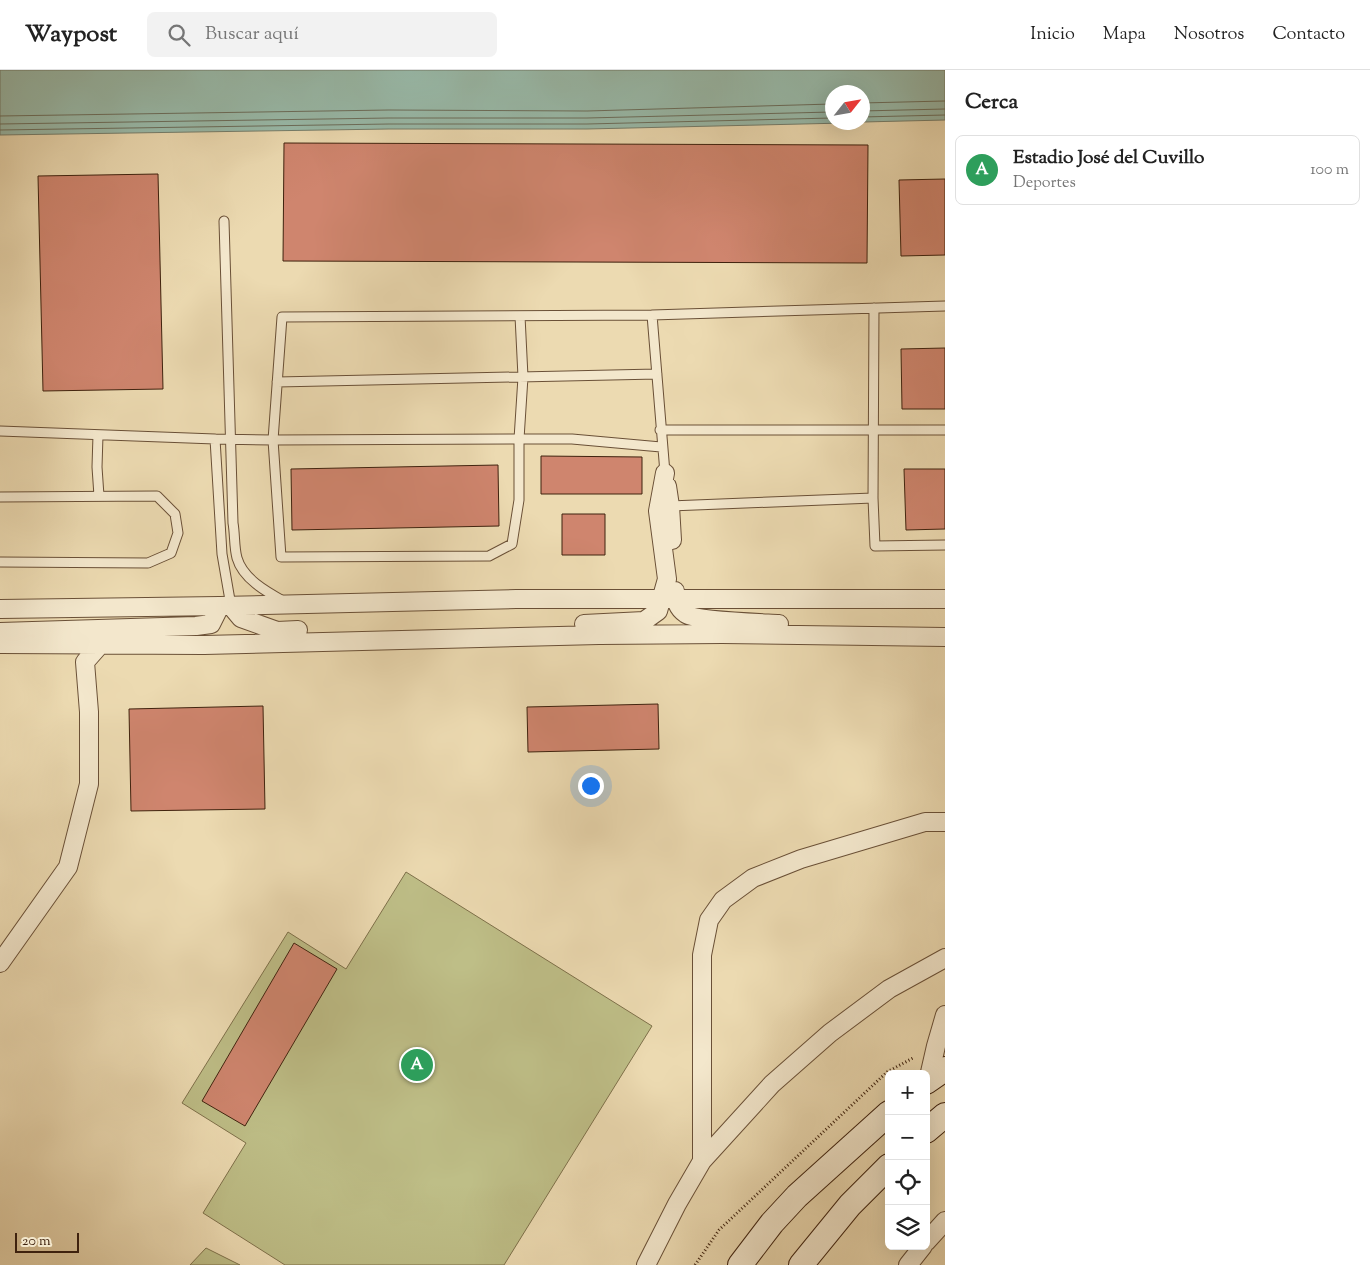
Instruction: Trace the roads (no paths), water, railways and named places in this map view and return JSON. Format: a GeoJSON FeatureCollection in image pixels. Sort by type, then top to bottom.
{"type":"FeatureCollection","features":[{"type":"Feature","properties":{"kind":"main road"},"geometry":{"type":"LineString","coordinates":[[740,1265],[797,1196],[821,1172],[887,1115]]}},
{"type":"Feature","properties":{"kind":"main road"},"geometry":{"type":"LineString","coordinates":[[930,1128],[945,1115]]}},
{"type":"Feature","properties":{"kind":"main road"},"geometry":{"type":"LineString","coordinates":[[801,1265],[850,1205],[885,1170]]}},
{"type":"Feature","properties":{"kind":"street"},"geometry":{"type":"LineString","coordinates":[[226,606],[242,618],[277,631],[644,621],[658,611],[669,598],[670,506],[665,474]]}},
{"type":"Feature","properties":{"kind":"street"},"geometry":{"type":"LineString","coordinates":[[665,474],[658,511],[669,598],[687,615],[712,620],[945,633]]}},
{"type":"Feature","properties":{"kind":"street"},"geometry":{"type":"LineString","coordinates":[[0,609],[516,599],[945,599]]}},
{"type":"Feature","properties":{"kind":"street"},"geometry":{"type":"LineString","coordinates":[[0,632],[196,626],[211,624],[226,606]]}},
{"type":"Feature","properties":{"kind":"street"},"geometry":{"type":"LineString","coordinates":[[0,644],[204,645],[722,634],[945,637]]}},
{"type":"Feature","properties":{"kind":"street"},"geometry":{"type":"LineString","coordinates":[[0,964],[68,867],[89,784],[89,712],[85,662],[100,645]]}},
{"type":"Feature","properties":{"kind":"street"},"geometry":{"type":"LineString","coordinates":[[702,1161],[702,955],[709,920],[723,900],[752,878],[801,859],[925,822],[945,822]]}},
{"type":"Feature","properties":{"kind":"street"},"geometry":{"type":"LineString","coordinates":[[646,1265],[677,1204],[702,1161],[772,1084],[830,1033],[889,989],[945,958]]}},
{"type":"Feature","properties":{"kind":"street"},"geometry":{"type":"LineString","coordinates":[[933,1077],[936,1046],[945,1015]]}},
{"type":"Feature","properties":{"kind":"street"},"geometry":{"type":"LineString","coordinates":[[930,1237],[945,1220]]}},
{"type":"Feature","properties":{"kind":"street"},"geometry":{"type":"LineString","coordinates":[[908,1265],[920,1250]]}},
{"type":"Feature","properties":{"kind":"lane"},"geometry":{"type":"LineString","coordinates":[[224,221],[234,522],[238,559],[248,576],[263,589],[287,604]]}},
{"type":"Feature","properties":{"kind":"lane"},"geometry":{"type":"LineString","coordinates":[[520,316],[523,377],[519,439],[519,500],[512,544],[489,556],[281,557],[273,440],[282,317],[652,315],[945,306]]}},
{"type":"Feature","properties":{"kind":"lane"},"geometry":{"type":"LineString","coordinates":[[874,308],[873,498],[875,546],[945,545]]}},
{"type":"Feature","properties":{"kind":"lane"},"geometry":{"type":"LineString","coordinates":[[652,315],[661,447],[665,474]]}},
{"type":"Feature","properties":{"kind":"lane"},"geometry":{"type":"LineString","coordinates":[[278,382],[656,374]]}},
{"type":"Feature","properties":{"kind":"lane"},"geometry":{"type":"LineString","coordinates":[[660,430],[945,430]]}},
{"type":"Feature","properties":{"kind":"lane"},"geometry":{"type":"LineString","coordinates":[[0,431],[231,440],[572,440],[661,447]]}},
{"type":"Feature","properties":{"kind":"lane"},"geometry":{"type":"LineString","coordinates":[[98,435],[97,467],[99,496]]}},
{"type":"Feature","properties":{"kind":"lane"},"geometry":{"type":"LineString","coordinates":[[215,439],[226,606]]}},
{"type":"Feature","properties":{"kind":"lane"},"geometry":{"type":"LineString","coordinates":[[0,497],[157,496],[175,514],[178,533],[171,553],[148,563],[0,562]]}},
{"type":"Feature","properties":{"kind":"lane"},"geometry":{"type":"LineString","coordinates":[[670,506],[873,498]]}},
{"type":"Feature","properties":{"kind":"water"},"geometry":{"type":"Polygon","coordinates":[[[0,70],[945,70],[945,120],[870,122],[870,85],[825,85],[825,123],[587,129],[389,129],[0,135],[0,70]]]}},
{"type":"Feature","properties":{"kind":"place","name":"Estadio José del Cuvillo"},"geometry":{"type":"Point","coordinates":[417,1065]}}]}
